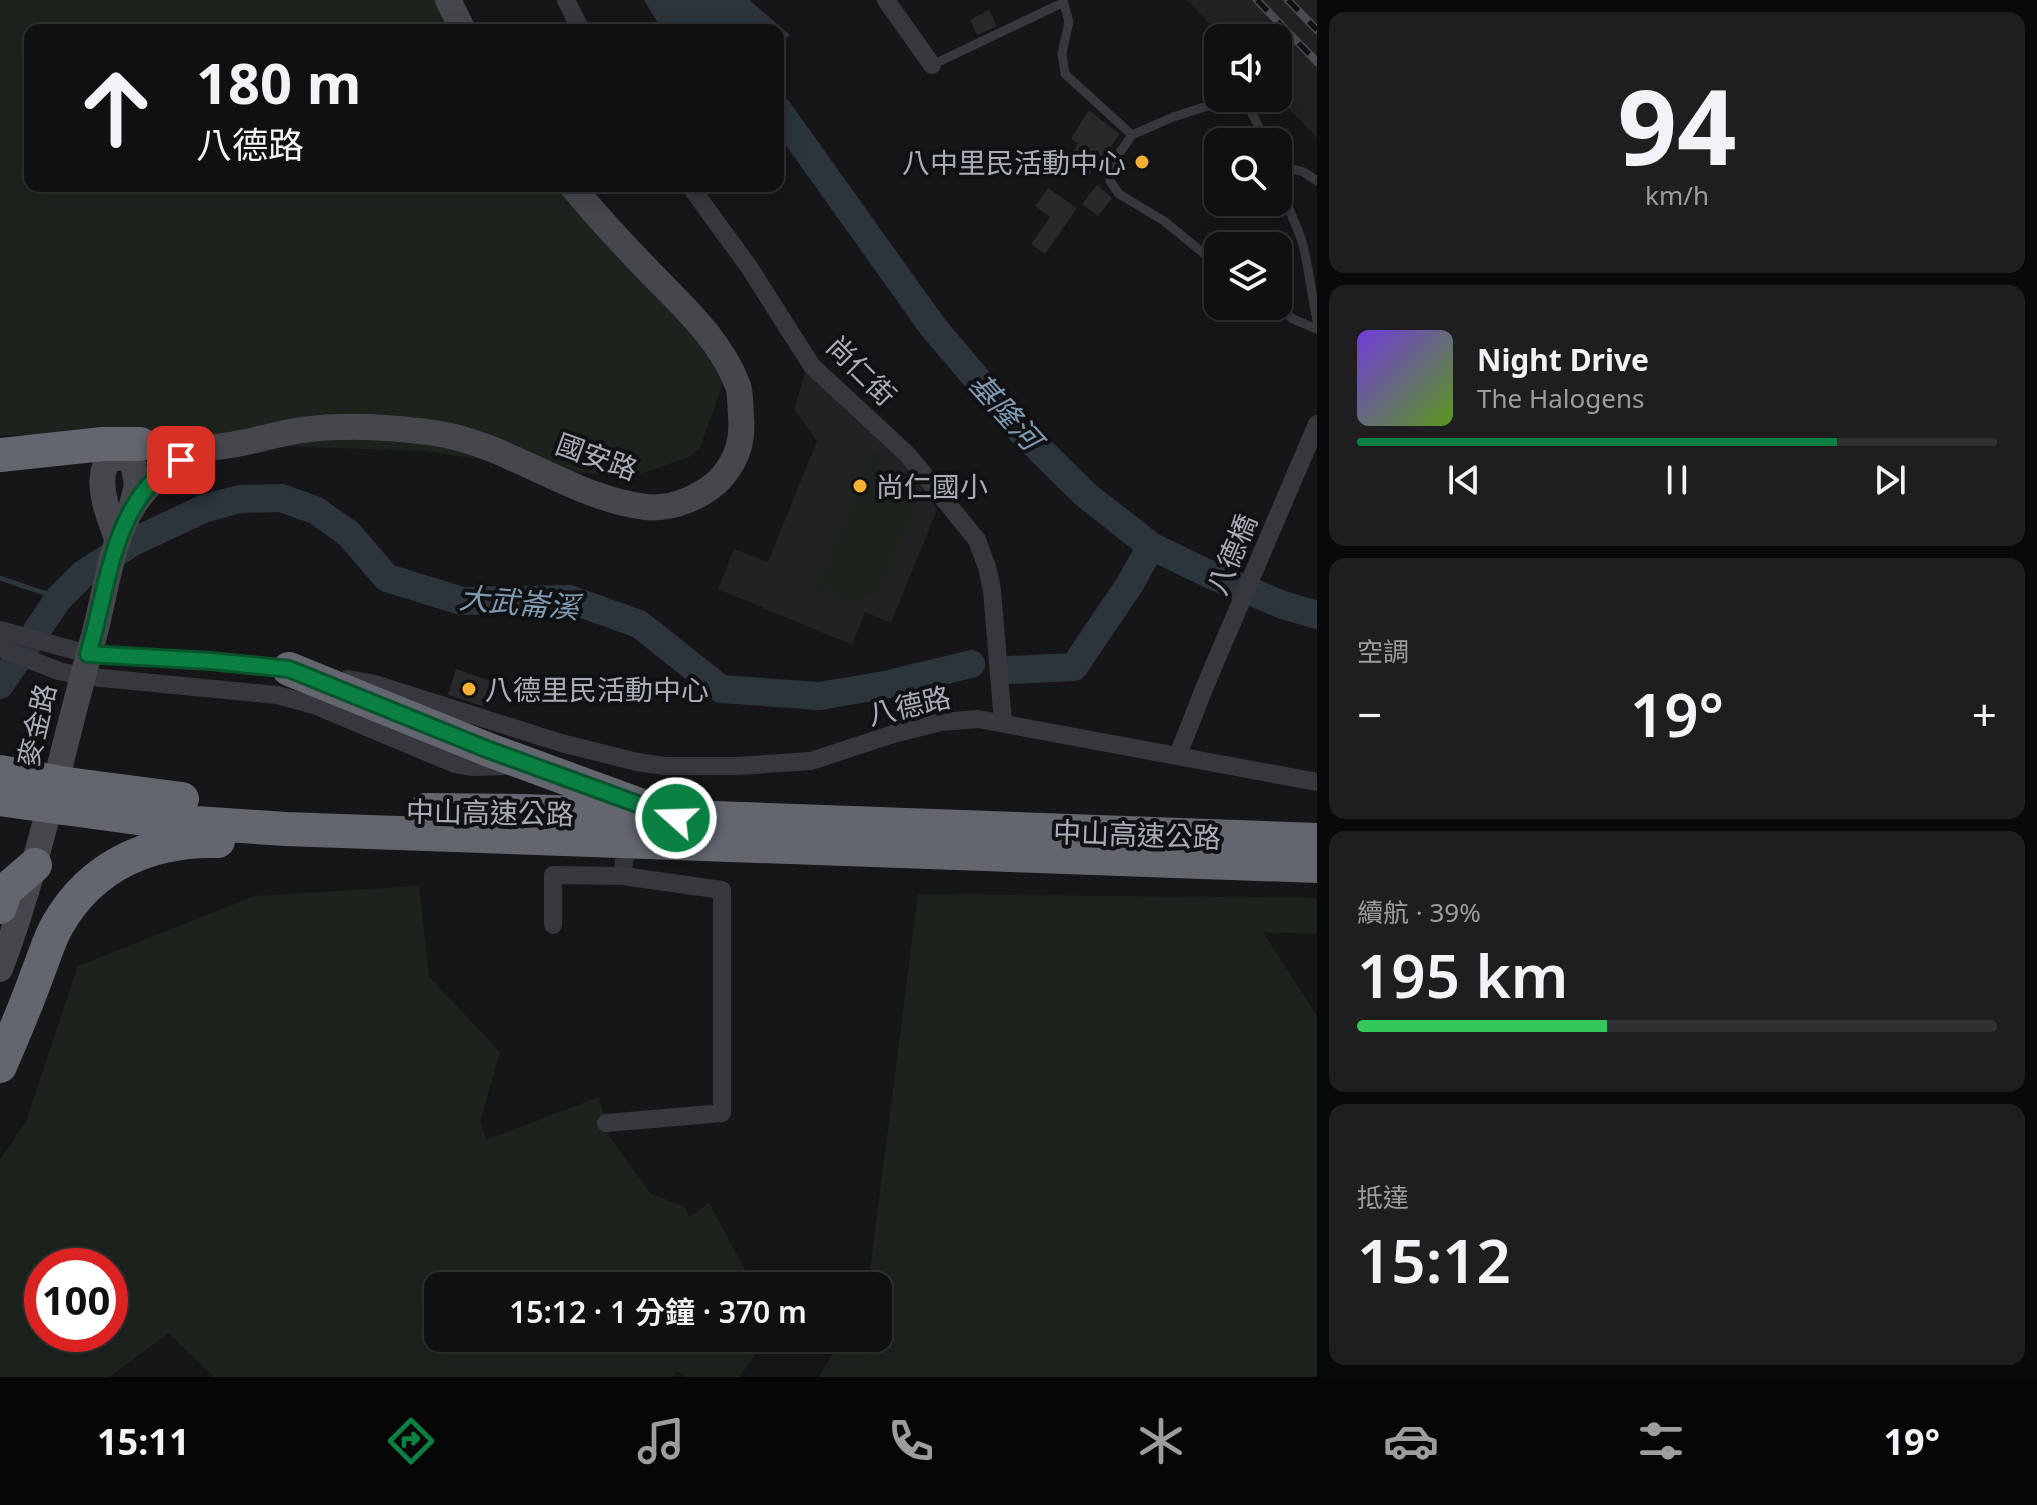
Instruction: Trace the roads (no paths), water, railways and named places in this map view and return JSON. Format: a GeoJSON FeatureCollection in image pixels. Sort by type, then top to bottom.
{"type":"FeatureCollection","features":[{"type":"Feature","properties":{"kind":"highway"},"geometry":{"type":"LineString","coordinates":[[0,455],[121,452]]}},
{"type":"Feature","properties":{"kind":"highway"},"geometry":{"type":"LineString","coordinates":[[289,669],[489,750],[676,818]]}},
{"type":"Feature","properties":{"kind":"highway","name":"中山高速公路"},"geometry":{"type":"LineString","coordinates":[[0,772],[63,804],[167,798],[351,810],[523,811],[1317,840]]}},
{"type":"Feature","properties":{"kind":"highway","name":"中山高速公路"},"geometry":{"type":"LineString","coordinates":[[0,799],[63,804],[152,820],[286,829],[1317,866]]}},
{"type":"Feature","properties":{"kind":"highway"},"geometry":{"type":"LineString","coordinates":[[0,813],[63,804]]}},
{"type":"Feature","properties":{"kind":"highway"},"geometry":{"type":"LineString","coordinates":[[0,1066],[57,924],[81,892],[107,868],[145,850],[200,841],[407,847],[522,836]]}},
{"type":"Feature","properties":{"kind":"highway"},"geometry":{"type":"LineString","coordinates":[[0,907],[5,891],[35,865]]}},
{"type":"Feature","properties":{"kind":"street"},"geometry":{"type":"LineString","coordinates":[[448,0],[460,24]]}},
{"type":"Feature","properties":{"kind":"street"},"geometry":{"type":"LineString","coordinates":[[566,0],[578,24]]}},
{"type":"Feature","properties":{"kind":"street"},"geometry":{"type":"LineString","coordinates":[[886,0],[932,65]]}},
{"type":"Feature","properties":{"kind":"street","name":"國安路"},"geometry":{"type":"LineString","coordinates":[[121,452],[215,447],[304,430],[353,428],[430,432],[458,437],[608,498],[648,508],[678,504],[713,487],[735,462],[742,429],[739,388],[721,351],[577,192]]}},
{"type":"Feature","properties":{"kind":"street","name":"尚仁街"},"geometry":{"type":"LineString","coordinates":[[694,192],[749,267],[812,366],[908,455],[977,540],[992,590],[1003,722]]}},
{"type":"Feature","properties":{"kind":"street","name":"八德橋"},"geometry":{"type":"LineString","coordinates":[[1178,755],[1317,424]]}},
{"type":"Feature","properties":{"kind":"street","name":"麥金路"},"geometry":{"type":"LineString","coordinates":[[0,969],[35,865],[78,657],[118,541],[130,512],[157,476],[181,460],[215,447]]}},
{"type":"Feature","properties":{"kind":"street"},"geometry":{"type":"LineString","coordinates":[[118,541],[101,498],[103,468],[121,452],[137,485],[130,512]]}},
{"type":"Feature","properties":{"kind":"street"},"geometry":{"type":"LineString","coordinates":[[3,640],[277,695],[314,705],[455,764],[503,766]]}},
{"type":"Feature","properties":{"kind":"street","name":"八德路"},"geometry":{"type":"LineString","coordinates":[[78,657],[211,661],[289,669],[375,684],[636,770],[665,766],[789,763],[833,755],[893,734],[941,722],[978,719],[1317,782]]}},
{"type":"Feature","properties":{"kind":"street"},"geometry":{"type":"LineString","coordinates":[[539,751],[561,743]]}},
{"type":"Feature","properties":{"kind":"street"},"geometry":{"type":"LineString","coordinates":[[553,925],[553,875],[623,873],[722,890],[722,1113],[606,1123]]}},
{"type":"Feature","properties":{"kind":"lane"},"geometry":{"type":"LineString","coordinates":[[932,65],[1063,2],[1069,22],[1062,53],[1065,74],[1132,135]]}},
{"type":"Feature","properties":{"kind":"lane"},"geometry":{"type":"LineString","coordinates":[[1204,254],[1164,221],[1119,194],[1110,181],[1109,168],[1132,135],[1214,104],[1235,110],[1250,110],[1260,128]]}},
{"type":"Feature","properties":{"kind":"lane"},"geometry":{"type":"LineString","coordinates":[[1292,167],[1317,181]]}},
{"type":"Feature","properties":{"kind":"lane"},"geometry":{"type":"LineString","coordinates":[[1291,216],[1302,243],[1317,321]]}},
{"type":"Feature","properties":{"kind":"lane"},"geometry":{"type":"LineString","coordinates":[[1292,318],[1317,329]]}},
{"type":"Feature","properties":{"kind":"waterway","name":"基隆河"},"geometry":{"type":"LineString","coordinates":[[784,118],[933,327],[1022,432],[1086,495],[1151,546],[1283,605],[1317,615]]}},
{"type":"Feature","properties":{"kind":"waterway","name":"大武崙溪"},"geometry":{"type":"LineString","coordinates":[[0,685],[59,598],[83,574],[133,542],[203,509],[239,499],[281,498],[315,510],[348,533],[387,578],[462,601],[569,599],[639,624],[721,689],[819,696],[885,685],[971,664]]}},
{"type":"Feature","properties":{"kind":"waterway","name":"大武崙溪"},"geometry":{"type":"LineString","coordinates":[[1009,670],[1074,667],[1130,584],[1151,546]]}},
{"type":"Feature","properties":{"kind":"waterway"},"geometry":{"type":"LineString","coordinates":[[0,578],[59,598]]}},
{"type":"Feature","properties":{"kind":"tunnel"},"geometry":{"type":"LineString","coordinates":[[623,869],[628,833]]}},
{"type":"Feature","properties":{"kind":"railway"},"geometry":{"type":"LineString","coordinates":[[1257,0],[1317,62]]}},
{"type":"Feature","properties":{"kind":"railway"},"geometry":{"type":"LineString","coordinates":[[1288,0],[1317,30]]}},
{"type":"Feature","properties":{"kind":"place","name":"八中里民活動中心"},"geometry":{"type":"Point","coordinates":[1142,162]}},
{"type":"Feature","properties":{"kind":"place","name":"尚仁國小"},"geometry":{"type":"Point","coordinates":[860,486]}},
{"type":"Feature","properties":{"kind":"place","name":"八德里民活動中心"},"geometry":{"type":"Point","coordinates":[469,689]}}]}
